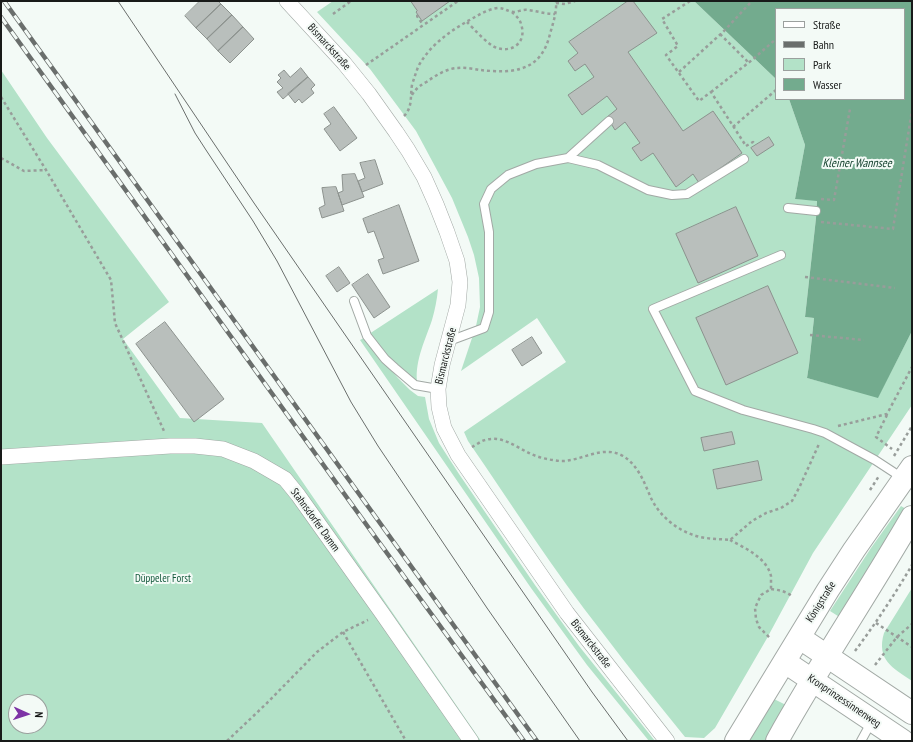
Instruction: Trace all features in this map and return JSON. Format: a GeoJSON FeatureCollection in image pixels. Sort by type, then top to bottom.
{"type":"FeatureCollection","features":[{"type":"Feature","properties":{"kind":"main road","name":"Königstraße"},"geometry":{"type":"LineString","coordinates":[[736,741],[854,550],[909,476]]}},
{"type":"Feature","properties":{"kind":"main road"},"geometry":{"type":"LineString","coordinates":[[777,741],[812,680],[886,563],[912,517]]}},
{"type":"Feature","properties":{"kind":"main road"},"geometry":{"type":"LineString","coordinates":[[800,638],[912,713]]}},
{"type":"Feature","properties":{"kind":"main road","name":"Kronprinzessinnenweg"},"geometry":{"type":"LineString","coordinates":[[784,662],[903,741]]}},
{"type":"Feature","properties":{"kind":"main road"},"geometry":{"type":"LineString","coordinates":[[872,720],[888,696]]}},
{"type":"Feature","properties":{"kind":"street","name":"Bismarckstraße"},"geometry":{"type":"LineString","coordinates":[[287,1],[344,63],[369,94],[408,150],[424,177],[436,204],[457,261],[460,282],[458,305],[442,365],[438,390],[439,407],[444,428],[458,455],[567,613],[667,741]]}},
{"type":"Feature","properties":{"kind":"street","name":"Stahnsdorfer Damm"},"geometry":{"type":"LineString","coordinates":[[1,456],[170,446],[194,446],[223,449],[254,461],[284,479],[298,495],[382,613],[470,741]]}},
{"type":"Feature","properties":{"kind":"lane"},"geometry":{"type":"LineString","coordinates":[[568,158],[609,121]]}},
{"type":"Feature","properties":{"kind":"lane"},"geometry":{"type":"LineString","coordinates":[[449,341],[484,328],[489,312],[488,232],[484,204],[491,189],[508,175],[536,164],[568,158],[598,164],[648,190],[672,195],[687,194],[744,159]]}},
{"type":"Feature","properties":{"kind":"lane"},"geometry":{"type":"LineString","coordinates":[[788,208],[816,211]]}},
{"type":"Feature","properties":{"kind":"lane"},"geometry":{"type":"LineString","coordinates":[[781,255],[653,309],[695,391],[743,410],[825,433],[875,460],[909,476]]}},
{"type":"Feature","properties":{"kind":"lane"},"geometry":{"type":"LineString","coordinates":[[354,301],[366,336],[385,359],[415,385],[438,390]]}},
{"type":"Feature","properties":{"kind":"lane"},"geometry":{"type":"LineString","coordinates":[[861,741],[872,720]]}},
{"type":"Feature","properties":{"kind":"path"},"geometry":{"type":"LineString","coordinates":[[334,14],[351,1]]}},
{"type":"Feature","properties":{"kind":"path"},"geometry":{"type":"LineString","coordinates":[[364,67],[458,1]]}},
{"type":"Feature","properties":{"kind":"path"},"geometry":{"type":"LineString","coordinates":[[411,95],[415,89],[432,78],[451,69],[459,68],[503,71],[524,68],[539,58],[548,42],[555,14],[556,2],[565,4],[575,1]]}},
{"type":"Feature","properties":{"kind":"path"},"geometry":{"type":"LineString","coordinates":[[690,1],[662,19],[678,46],[666,55],[699,101],[775,40]]}},
{"type":"Feature","properties":{"kind":"path"},"geometry":{"type":"LineString","coordinates":[[679,72],[720,34],[752,1]]}},
{"type":"Feature","properties":{"kind":"path"},"geometry":{"type":"LineString","coordinates":[[402,118],[408,112],[414,77],[422,59],[454,29],[488,10],[504,9],[512,12],[519,19],[522,26],[523,35],[520,42],[514,48],[507,50],[499,49],[493,46],[467,22]]}},
{"type":"Feature","properties":{"kind":"path"},"geometry":{"type":"LineString","coordinates":[[512,12],[526,10],[555,14]]}},
{"type":"Feature","properties":{"kind":"path"},"geometry":{"type":"LineString","coordinates":[[416,16],[423,25]]}},
{"type":"Feature","properties":{"kind":"path"},"geometry":{"type":"LineString","coordinates":[[720,34],[748,62]]}},
{"type":"Feature","properties":{"kind":"path"},"geometry":{"type":"LineString","coordinates":[[733,127],[775,91]]}},
{"type":"Feature","properties":{"kind":"path"},"geometry":{"type":"LineString","coordinates":[[711,92],[748,151]]}},
{"type":"Feature","properties":{"kind":"path"},"geometry":{"type":"LineString","coordinates":[[1,97],[111,280],[115,323],[170,446]]}},
{"type":"Feature","properties":{"kind":"path"},"geometry":{"type":"LineString","coordinates":[[820,199],[834,200],[850,109]]}},
{"type":"Feature","properties":{"kind":"path"},"geometry":{"type":"LineString","coordinates":[[814,222],[892,229],[912,110]]}},
{"type":"Feature","properties":{"kind":"path"},"geometry":{"type":"LineString","coordinates":[[746,147],[753,142],[755,145]]}},
{"type":"Feature","properties":{"kind":"path"},"geometry":{"type":"LineString","coordinates":[[1,158],[24,171],[46,170]]}},
{"type":"Feature","properties":{"kind":"path"},"geometry":{"type":"LineString","coordinates":[[805,277],[895,288]]}},
{"type":"Feature","properties":{"kind":"path"},"geometry":{"type":"LineString","coordinates":[[810,335],[864,340]]}},
{"type":"Feature","properties":{"kind":"path"},"geometry":{"type":"LineString","coordinates":[[892,449],[876,437],[912,367]]}},
{"type":"Feature","properties":{"kind":"path"},"geometry":{"type":"LineString","coordinates":[[730,540],[752,521],[766,513],[781,508],[792,500],[800,486],[819,442],[825,433],[840,425],[888,414]]}},
{"type":"Feature","properties":{"kind":"path"},"geometry":{"type":"LineString","coordinates":[[470,449],[484,440],[496,439],[507,442],[546,459],[562,461],[602,452],[612,452],[622,455],[638,469],[652,500],[660,513],[683,531],[698,537],[730,540],[747,549],[758,557],[766,567],[771,576],[770,589]]}},
{"type":"Feature","properties":{"kind":"path"},"geometry":{"type":"LineString","coordinates":[[854,653],[876,623],[912,565]]}},
{"type":"Feature","properties":{"kind":"path"},"geometry":{"type":"LineString","coordinates":[[770,639],[759,627],[756,619],[755,608],[761,595],[770,589],[781,590],[794,597]]}},
{"type":"Feature","properties":{"kind":"path"},"geometry":{"type":"LineString","coordinates":[[227,741],[317,652],[343,632],[382,613]]}},
{"type":"Feature","properties":{"kind":"path"},"geometry":{"type":"LineString","coordinates":[[876,623],[912,647]]}},
{"type":"Feature","properties":{"kind":"path"},"geometry":{"type":"LineString","coordinates":[[863,680],[897,637],[912,624]]}},
{"type":"Feature","properties":{"kind":"path"},"geometry":{"type":"LineString","coordinates":[[343,632],[406,741]]}},
{"type":"Feature","properties":{"kind":"green space"},"geometry":{"type":"Polygon","coordinates":[[[333,1],[694,1],[775,78],[775,100],[789,100],[805,145],[795,199],[817,200],[805,317],[814,318],[807,378],[878,397],[912,331],[912,405],[813,553],[766,640],[715,728],[704,738],[685,737],[633,672],[584,609],[468,441],[464,432],[566,362],[537,318],[461,371],[476,326],[480,307],[479,278],[468,237],[452,198],[416,131],[370,69],[317,12],[333,1]]]}},
{"type":"Feature","properties":{"kind":"green space","name":"Düppeler Forst"},"geometry":{"type":"Polygon","coordinates":[[[1,70],[47,138],[169,302],[123,339],[180,418],[262,423],[481,741],[1,741],[1,70]]]}},
{"type":"Feature","properties":{"kind":"green space"},"geometry":{"type":"Polygon","coordinates":[[[438,289],[433,316],[419,357],[417,381],[404,372],[385,354],[369,334],[438,289]]]}},
{"type":"Feature","properties":{"kind":"green space"},"geometry":{"type":"Polygon","coordinates":[[[364,338],[410,390],[418,396],[425,397],[429,419],[439,443],[459,474],[579,646],[655,741],[649,741],[587,665],[531,588],[360,340],[364,338]]]}},
{"type":"Feature","properties":{"kind":"green space"},"geometry":{"type":"Polygon","coordinates":[[[901,506],[906,509],[841,618],[830,611],[871,548],[901,506]]]}},
{"type":"Feature","properties":{"kind":"green space"},"geometry":{"type":"Polygon","coordinates":[[[912,588],[912,681],[898,672],[884,657],[882,642],[884,633],[912,588]]]}},
{"type":"Feature","properties":{"kind":"green space"},"geometry":{"type":"Polygon","coordinates":[[[772,698],[786,705],[767,741],[747,741],[772,698]]]}},
{"type":"Feature","properties":{"kind":"water","name":"Kleiner Wannsee"},"geometry":{"type":"Polygon","coordinates":[[[694,1],[912,1],[912,331],[878,398],[807,378],[814,318],[805,317],[817,201],[795,199],[805,145],[789,100],[905,100],[905,8],[775,8],[775,78],[694,1]]]}},
{"type":"Feature","properties":{"kind":"building"},"geometry":{"type":"Polygon","coordinates":[[[200,1],[218,1],[221,4],[196,28],[185,16],[200,1]]]}},
{"type":"Feature","properties":{"kind":"building"},"geometry":{"type":"Polygon","coordinates":[[[411,1],[450,1],[422,21],[411,1]]]}},
{"type":"Feature","properties":{"kind":"building"},"geometry":{"type":"Polygon","coordinates":[[[628,1],[633,1],[657,33],[628,52],[683,131],[713,111],[742,153],[699,183],[693,174],[676,187],[653,153],[641,161],[632,148],[640,143],[625,122],[615,130],[607,117],[617,109],[607,96],[582,115],[568,95],[594,77],[585,64],[575,71],[568,61],[578,53],[569,42],[628,1]]]}},
{"type":"Feature","properties":{"kind":"building"},"geometry":{"type":"Polygon","coordinates":[[[221,4],[232,15],[207,39],[196,28],[221,4]]]}},
{"type":"Feature","properties":{"kind":"building"},"geometry":{"type":"Polygon","coordinates":[[[232,15],[243,27],[218,51],[207,39],[232,15]]]}},
{"type":"Feature","properties":{"kind":"building"},"geometry":{"type":"Polygon","coordinates":[[[243,27],[254,39],[230,63],[218,51],[243,27]]]}},
{"type":"Feature","properties":{"kind":"building"},"geometry":{"type":"Polygon","coordinates":[[[301,68],[308,77],[283,99],[277,92],[283,88],[277,82],[281,78],[278,75],[284,70],[290,77],[301,68]]]}},
{"type":"Feature","properties":{"kind":"building"},"geometry":{"type":"Polygon","coordinates":[[[308,77],[315,85],[311,89],[314,93],[302,103],[299,99],[295,103],[288,94],[308,77]]]}},
{"type":"Feature","properties":{"kind":"building"},"geometry":{"type":"Polygon","coordinates":[[[334,107],[357,138],[340,151],[324,129],[331,124],[324,114],[334,107]]]}},
{"type":"Feature","properties":{"kind":"building"},"geometry":{"type":"Polygon","coordinates":[[[769,137],[774,145],[757,156],[751,148],[769,137]]]}},
{"type":"Feature","properties":{"kind":"building"},"geometry":{"type":"Polygon","coordinates":[[[375,160],[383,184],[362,192],[358,181],[365,178],[360,163],[375,160]]]}},
{"type":"Feature","properties":{"kind":"building"},"geometry":{"type":"Polygon","coordinates":[[[355,174],[364,197],[342,205],[338,193],[343,191],[342,175],[355,174]]]}},
{"type":"Feature","properties":{"kind":"building"},"geometry":{"type":"Polygon","coordinates":[[[336,187],[344,211],[322,218],[319,208],[325,205],[322,188],[336,187]]]}},
{"type":"Feature","properties":{"kind":"building"},"geometry":{"type":"Polygon","coordinates":[[[399,205],[419,261],[383,274],[378,260],[384,258],[374,231],[368,233],[363,219],[399,205]]]}},
{"type":"Feature","properties":{"kind":"building"},"geometry":{"type":"Polygon","coordinates":[[[736,207],[758,256],[698,283],[676,234],[736,207]]]}},
{"type":"Feature","properties":{"kind":"building"},"geometry":{"type":"Polygon","coordinates":[[[339,267],[350,283],[337,292],[326,276],[339,267]]]}},
{"type":"Feature","properties":{"kind":"building"},"geometry":{"type":"Polygon","coordinates":[[[368,274],[390,307],[374,318],[352,285],[368,274]]]}},
{"type":"Feature","properties":{"kind":"building"},"geometry":{"type":"Polygon","coordinates":[[[768,286],[798,353],[726,385],[696,318],[768,286]]]}},
{"type":"Feature","properties":{"kind":"building"},"geometry":{"type":"Polygon","coordinates":[[[165,322],[224,399],[194,422],[136,344],[165,322]]]}},
{"type":"Feature","properties":{"kind":"building"},"geometry":{"type":"Polygon","coordinates":[[[532,337],[542,353],[522,366],[512,350],[532,337]]]}},
{"type":"Feature","properties":{"kind":"building"},"geometry":{"type":"Polygon","coordinates":[[[732,432],[735,444],[704,451],[701,438],[732,432]]]}},
{"type":"Feature","properties":{"kind":"building"},"geometry":{"type":"Polygon","coordinates":[[[758,461],[762,480],[717,489],[713,470],[758,461]]]}},
{"type":"Feature","properties":{"kind":"tram line"},"geometry":{"type":"LineString","coordinates":[[118,1],[254,203],[592,692],[628,741]]}},
{"type":"Feature","properties":{"kind":"tram line"},"geometry":{"type":"LineString","coordinates":[[175,94],[195,133],[253,221],[277,261],[351,402],[378,446],[487,608],[580,741]]}},
{"type":"Feature","properties":{"kind":"railway"},"geometry":{"type":"LineString","coordinates":[[4,1],[537,741]]}},
{"type":"Feature","properties":{"kind":"railway"},"geometry":{"type":"LineString","coordinates":[[1,17],[524,741]]}}]}
